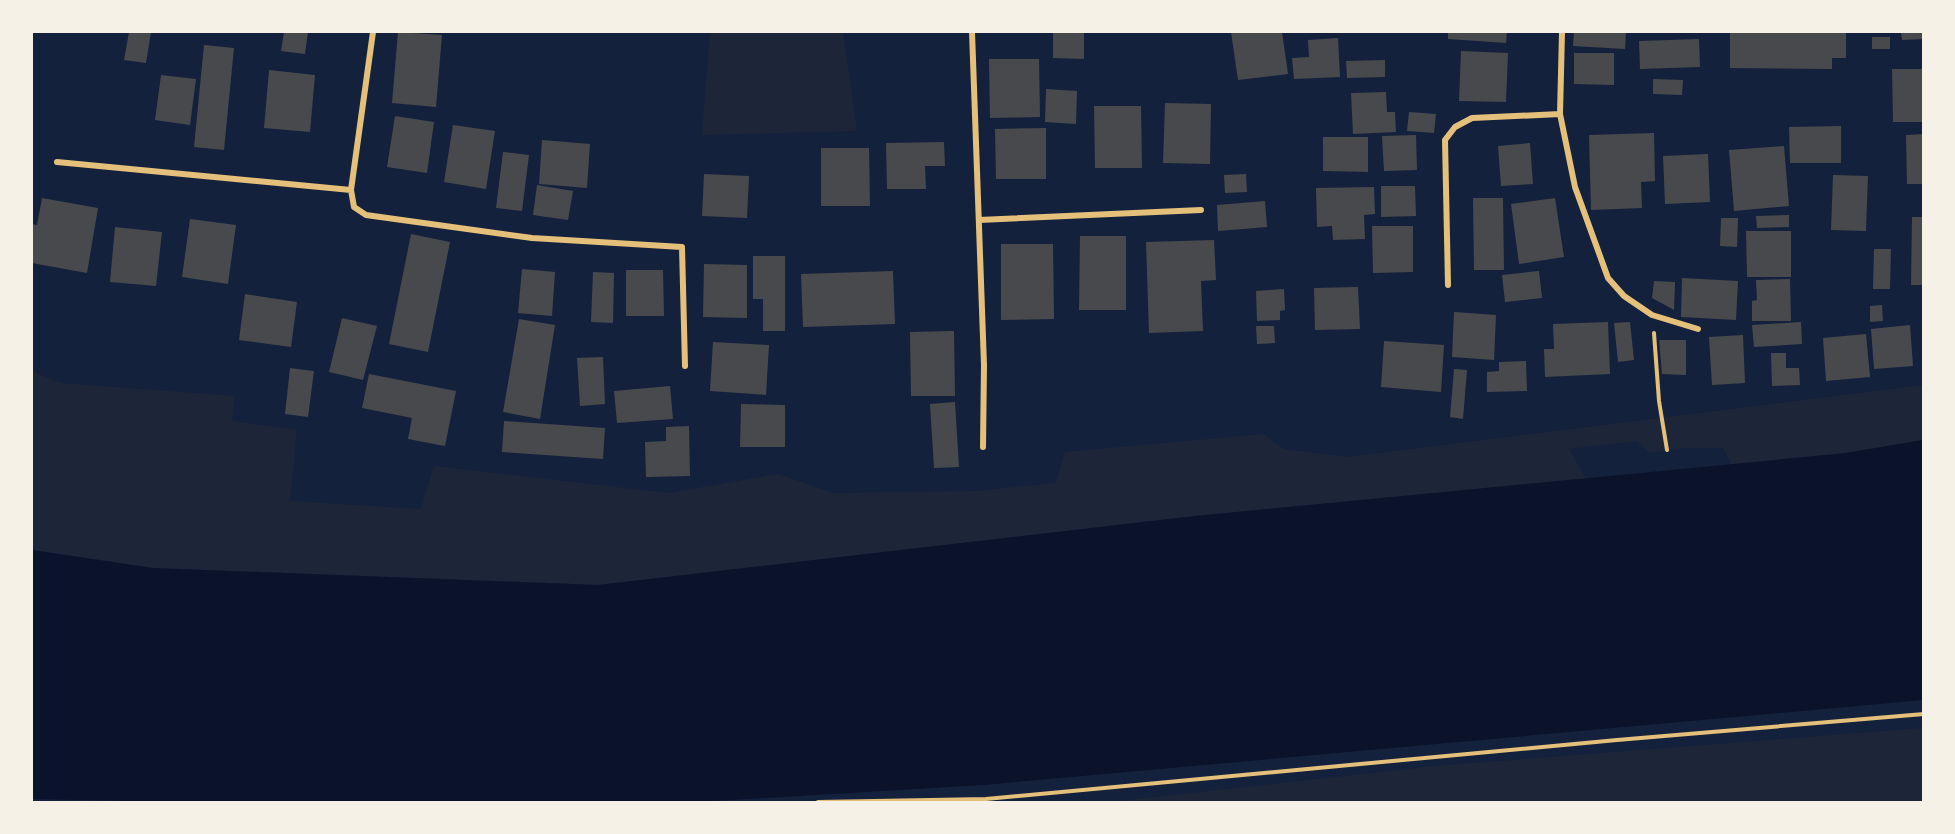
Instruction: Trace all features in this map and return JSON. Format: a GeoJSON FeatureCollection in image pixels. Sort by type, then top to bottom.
{"type":"FeatureCollection","features":[{"type":"Feature","properties":{"kind":"street"},"geometry":{"type":"LineString","coordinates":[[373,32],[351,190],[354,207],[366,215],[532,238],[682,247],[685,366]]}},
{"type":"Feature","properties":{"kind":"street"},"geometry":{"type":"LineString","coordinates":[[972,32],[984,365],[983,447]]}},
{"type":"Feature","properties":{"kind":"street"},"geometry":{"type":"LineString","coordinates":[[1562,32],[1560,114],[1575,187],[1608,278],[1624,296],[1652,315],[1698,329]]}},
{"type":"Feature","properties":{"kind":"street"},"geometry":{"type":"LineString","coordinates":[[1448,285],[1444,140],[1455,127],[1472,118],[1560,114]]}},
{"type":"Feature","properties":{"kind":"street"},"geometry":{"type":"LineString","coordinates":[[57,162],[351,190]]}},
{"type":"Feature","properties":{"kind":"street"},"geometry":{"type":"LineString","coordinates":[[979,220],[1201,210]]}},
{"type":"Feature","properties":{"kind":"path"},"geometry":{"type":"LineString","coordinates":[[1652,315],[1659,401],[1666,450]]}},
{"type":"Feature","properties":{"kind":"path"},"geometry":{"type":"LineString","coordinates":[[818,802],[986,799],[1923,714]]}},
{"type":"Feature","properties":{"kind":"shaded area"},"geometry":{"type":"Polygon","coordinates":[[[710,32],[843,32],[857,131],[702,135],[710,32]]]}},
{"type":"Feature","properties":{"kind":"shaded area"},"geometry":{"type":"Polygon","coordinates":[[[32,371],[60,383],[235,396],[232,421],[297,430],[290,501],[421,509],[434,466],[668,493],[778,474],[833,493],[976,491],[1056,483],[1065,452],[1264,434],[1283,449],[1347,457],[1923,385],[1924,440],[1846,453],[1732,465],[1723,448],[1682,448],[1650,453],[1637,441],[1569,449],[1586,479],[1195,516],[598,585],[153,568],[32,550],[32,371]]]}},
{"type":"Feature","properties":{"kind":"shaded area"},"geometry":{"type":"Polygon","coordinates":[[[1923,440],[1923,700],[984,785],[697,802],[172,802],[32,799],[32,550],[153,568],[598,585],[1195,516],[1846,453],[1923,440]]]}},
{"type":"Feature","properties":{"kind":"shaded area"},"geometry":{"type":"Polygon","coordinates":[[[1923,728],[1923,802],[1110,802],[1435,766],[1923,728]]]}},
{"type":"Feature","properties":{"kind":"building"},"geometry":{"type":"Polygon","coordinates":[[[129,32],[151,32],[146,63],[124,60],[129,32]]]}},
{"type":"Feature","properties":{"kind":"building"},"geometry":{"type":"Polygon","coordinates":[[[284,32],[308,32],[305,54],[281,51],[284,32]]]}},
{"type":"Feature","properties":{"kind":"building"},"geometry":{"type":"Polygon","coordinates":[[[398,32],[442,35],[436,107],[392,103],[398,32]]]}},
{"type":"Feature","properties":{"kind":"building"},"geometry":{"type":"Polygon","coordinates":[[[1053,32],[1084,32],[1084,59],[1053,58],[1053,32]]]}},
{"type":"Feature","properties":{"kind":"building"},"geometry":{"type":"Polygon","coordinates":[[[1231,32],[1282,32],[1288,74],[1238,80],[1231,32]]]}},
{"type":"Feature","properties":{"kind":"building"},"geometry":{"type":"Polygon","coordinates":[[[1448,32],[1507,32],[1506,43],[1448,39],[1448,32]]]}},
{"type":"Feature","properties":{"kind":"building"},"geometry":{"type":"Polygon","coordinates":[[[1574,32],[1626,32],[1625,49],[1573,46],[1574,32]]]}},
{"type":"Feature","properties":{"kind":"building"},"geometry":{"type":"Polygon","coordinates":[[[1730,32],[1846,32],[1846,58],[1832,58],[1832,69],[1730,68],[1730,32]]]}},
{"type":"Feature","properties":{"kind":"building"},"geometry":{"type":"Polygon","coordinates":[[[1901,32],[1924,32],[1924,39],[1902,40],[1901,32]]]}},
{"type":"Feature","properties":{"kind":"building"},"geometry":{"type":"Polygon","coordinates":[[[1872,37],[1890,37],[1890,49],[1872,49],[1872,37]]]}},
{"type":"Feature","properties":{"kind":"building"},"geometry":{"type":"Polygon","coordinates":[[[1338,38],[1340,77],[1294,79],[1292,58],[1309,57],[1308,40],[1338,38]]]}},
{"type":"Feature","properties":{"kind":"building"},"geometry":{"type":"Polygon","coordinates":[[[1699,39],[1700,67],[1640,69],[1639,41],[1699,39]]]}},
{"type":"Feature","properties":{"kind":"building"},"geometry":{"type":"Polygon","coordinates":[[[204,45],[234,48],[224,150],[194,147],[204,45]]]}},
{"type":"Feature","properties":{"kind":"building"},"geometry":{"type":"Polygon","coordinates":[[[1461,51],[1508,53],[1506,102],[1459,101],[1461,51]]]}},
{"type":"Feature","properties":{"kind":"building"},"geometry":{"type":"Polygon","coordinates":[[[1574,53],[1614,53],[1614,85],[1574,84],[1574,53]]]}},
{"type":"Feature","properties":{"kind":"building"},"geometry":{"type":"Polygon","coordinates":[[[989,59],[1039,59],[1040,117],[990,118],[989,59]]]}},
{"type":"Feature","properties":{"kind":"building"},"geometry":{"type":"Polygon","coordinates":[[[1385,60],[1385,77],[1347,78],[1346,61],[1385,60]]]}},
{"type":"Feature","properties":{"kind":"building"},"geometry":{"type":"Polygon","coordinates":[[[1892,69],[1924,69],[1924,122],[1893,122],[1892,69]]]}},
{"type":"Feature","properties":{"kind":"building"},"geometry":{"type":"Polygon","coordinates":[[[269,70],[315,75],[310,132],[264,128],[269,70]]]}},
{"type":"Feature","properties":{"kind":"building"},"geometry":{"type":"Polygon","coordinates":[[[161,75],[196,79],[190,125],[155,120],[161,75]]]}},
{"type":"Feature","properties":{"kind":"building"},"geometry":{"type":"Polygon","coordinates":[[[1653,79],[1683,80],[1682,95],[1653,94],[1653,79]]]}},
{"type":"Feature","properties":{"kind":"building"},"geometry":{"type":"Polygon","coordinates":[[[1046,89],[1077,91],[1076,124],[1045,122],[1046,89]]]}},
{"type":"Feature","properties":{"kind":"building"},"geometry":{"type":"Polygon","coordinates":[[[1386,92],[1387,112],[1395,112],[1396,132],[1353,134],[1351,93],[1386,92]]]}},
{"type":"Feature","properties":{"kind":"building"},"geometry":{"type":"Polygon","coordinates":[[[1165,103],[1211,104],[1210,164],[1163,163],[1165,103]]]}},
{"type":"Feature","properties":{"kind":"building"},"geometry":{"type":"Polygon","coordinates":[[[1094,106],[1141,106],[1142,168],[1095,168],[1094,106]]]}},
{"type":"Feature","properties":{"kind":"building"},"geometry":{"type":"Polygon","coordinates":[[[1409,112],[1436,114],[1434,133],[1407,131],[1409,112]]]}},
{"type":"Feature","properties":{"kind":"building"},"geometry":{"type":"Polygon","coordinates":[[[395,116],[434,122],[427,173],[387,167],[395,116]]]}},
{"type":"Feature","properties":{"kind":"building"},"geometry":{"type":"Polygon","coordinates":[[[453,125],[495,131],[486,189],[444,182],[453,125]]]}},
{"type":"Feature","properties":{"kind":"building"},"geometry":{"type":"Polygon","coordinates":[[[1841,126],[1841,163],[1790,163],[1789,127],[1841,126]]]}},
{"type":"Feature","properties":{"kind":"building"},"geometry":{"type":"Polygon","coordinates":[[[1046,128],[1046,179],[996,179],[995,129],[1046,128]]]}},
{"type":"Feature","properties":{"kind":"building"},"geometry":{"type":"Polygon","coordinates":[[[1654,133],[1655,181],[1641,182],[1642,208],[1591,210],[1589,135],[1654,133]]]}},
{"type":"Feature","properties":{"kind":"building"},"geometry":{"type":"Polygon","coordinates":[[[1924,134],[1924,184],[1907,184],[1906,135],[1924,134]]]}},
{"type":"Feature","properties":{"kind":"building"},"geometry":{"type":"Polygon","coordinates":[[[1416,135],[1417,170],[1384,171],[1382,136],[1416,135]]]}},
{"type":"Feature","properties":{"kind":"building"},"geometry":{"type":"Polygon","coordinates":[[[1323,137],[1368,137],[1368,172],[1323,171],[1323,137]]]}},
{"type":"Feature","properties":{"kind":"building"},"geometry":{"type":"Polygon","coordinates":[[[542,140],[590,144],[587,188],[539,184],[542,140]]]}},
{"type":"Feature","properties":{"kind":"building"},"geometry":{"type":"Polygon","coordinates":[[[944,142],[945,166],[925,166],[926,189],[887,189],[886,143],[944,142]]]}},
{"type":"Feature","properties":{"kind":"building"},"geometry":{"type":"Polygon","coordinates":[[[1530,143],[1533,184],[1501,186],[1498,146],[1530,143]]]}},
{"type":"Feature","properties":{"kind":"building"},"geometry":{"type":"Polygon","coordinates":[[[1784,146],[1789,206],[1734,211],[1729,150],[1784,146]]]}},
{"type":"Feature","properties":{"kind":"building"},"geometry":{"type":"Polygon","coordinates":[[[821,148],[869,148],[870,206],[821,206],[821,148]]]}},
{"type":"Feature","properties":{"kind":"building"},"geometry":{"type":"Polygon","coordinates":[[[503,152],[529,155],[522,211],[496,208],[503,152]]]}},
{"type":"Feature","properties":{"kind":"building"},"geometry":{"type":"Polygon","coordinates":[[[1708,154],[1710,202],[1665,204],[1663,156],[1708,154]]]}},
{"type":"Feature","properties":{"kind":"building"},"geometry":{"type":"Polygon","coordinates":[[[704,174],[749,176],[747,218],[702,216],[704,174]]]}},
{"type":"Feature","properties":{"kind":"building"},"geometry":{"type":"Polygon","coordinates":[[[1246,174],[1247,192],[1225,193],[1224,175],[1246,174]]]}},
{"type":"Feature","properties":{"kind":"building"},"geometry":{"type":"Polygon","coordinates":[[[1833,175],[1868,176],[1866,231],[1831,230],[1833,175]]]}},
{"type":"Feature","properties":{"kind":"building"},"geometry":{"type":"Polygon","coordinates":[[[537,185],[573,191],[568,220],[533,215],[537,185]]]}},
{"type":"Feature","properties":{"kind":"building"},"geometry":{"type":"Polygon","coordinates":[[[1381,186],[1415,186],[1416,216],[1381,217],[1381,186]]]}},
{"type":"Feature","properties":{"kind":"building"},"geometry":{"type":"Polygon","coordinates":[[[1374,187],[1375,214],[1364,215],[1365,239],[1333,240],[1332,226],[1317,227],[1316,188],[1374,187]]]}},
{"type":"Feature","properties":{"kind":"building"},"geometry":{"type":"Polygon","coordinates":[[[42,198],[98,208],[87,273],[32,263],[32,224],[37,225],[42,198]]]}},
{"type":"Feature","properties":{"kind":"building"},"geometry":{"type":"Polygon","coordinates":[[[1473,198],[1503,198],[1504,270],[1474,270],[1473,198]]]}},
{"type":"Feature","properties":{"kind":"building"},"geometry":{"type":"Polygon","coordinates":[[[1555,198],[1564,257],[1519,264],[1511,204],[1555,198]]]}},
{"type":"Feature","properties":{"kind":"building"},"geometry":{"type":"Polygon","coordinates":[[[1265,201],[1267,227],[1218,231],[1217,205],[1265,201]]]}},
{"type":"Feature","properties":{"kind":"building"},"geometry":{"type":"Polygon","coordinates":[[[1789,215],[1789,227],[1757,228],[1756,216],[1789,215]]]}},
{"type":"Feature","properties":{"kind":"building"},"geometry":{"type":"Polygon","coordinates":[[[1912,217],[1924,217],[1924,285],[1911,285],[1912,217]]]}},
{"type":"Feature","properties":{"kind":"building"},"geometry":{"type":"Polygon","coordinates":[[[1721,218],[1738,218],[1737,247],[1720,246],[1721,218]]]}},
{"type":"Feature","properties":{"kind":"building"},"geometry":{"type":"Polygon","coordinates":[[[190,219],[236,225],[228,284],[182,277],[190,219]]]}},
{"type":"Feature","properties":{"kind":"building"},"geometry":{"type":"Polygon","coordinates":[[[1372,226],[1413,226],[1413,272],[1373,273],[1372,226]]]}},
{"type":"Feature","properties":{"kind":"building"},"geometry":{"type":"Polygon","coordinates":[[[115,227],[162,232],[156,286],[110,282],[115,227]]]}},
{"type":"Feature","properties":{"kind":"building"},"geometry":{"type":"Polygon","coordinates":[[[1746,231],[1791,231],[1791,277],[1747,277],[1746,231]]]}},
{"type":"Feature","properties":{"kind":"building"},"geometry":{"type":"Polygon","coordinates":[[[411,234],[450,242],[428,352],[389,344],[411,234]]]}},
{"type":"Feature","properties":{"kind":"building"},"geometry":{"type":"Polygon","coordinates":[[[1080,236],[1126,236],[1126,310],[1079,310],[1080,236]]]}},
{"type":"Feature","properties":{"kind":"building"},"geometry":{"type":"Polygon","coordinates":[[[1214,240],[1216,280],[1201,281],[1203,331],[1149,333],[1146,242],[1214,240]]]}},
{"type":"Feature","properties":{"kind":"building"},"geometry":{"type":"Polygon","coordinates":[[[1001,244],[1053,244],[1054,319],[1001,320],[1001,244]]]}},
{"type":"Feature","properties":{"kind":"building"},"geometry":{"type":"Polygon","coordinates":[[[1874,249],[1891,249],[1890,289],[1873,289],[1874,249]]]}},
{"type":"Feature","properties":{"kind":"building"},"geometry":{"type":"Polygon","coordinates":[[[753,256],[785,256],[785,331],[763,331],[763,299],[753,299],[753,256]]]}},
{"type":"Feature","properties":{"kind":"building"},"geometry":{"type":"Polygon","coordinates":[[[704,264],[747,265],[747,318],[703,317],[704,264]]]}},
{"type":"Feature","properties":{"kind":"building"},"geometry":{"type":"Polygon","coordinates":[[[522,269],[555,272],[552,316],[518,313],[522,269]]]}},
{"type":"Feature","properties":{"kind":"building"},"geometry":{"type":"Polygon","coordinates":[[[626,270],[663,270],[664,316],[626,316],[626,270]]]}},
{"type":"Feature","properties":{"kind":"building"},"geometry":{"type":"Polygon","coordinates":[[[893,271],[895,324],[803,327],[801,274],[893,271]]]}},
{"type":"Feature","properties":{"kind":"building"},"geometry":{"type":"Polygon","coordinates":[[[1539,271],[1542,298],[1505,302],[1502,275],[1539,271]]]}},
{"type":"Feature","properties":{"kind":"building"},"geometry":{"type":"Polygon","coordinates":[[[593,272],[614,273],[613,323],[591,322],[593,272]]]}},
{"type":"Feature","properties":{"kind":"building"},"geometry":{"type":"Polygon","coordinates":[[[1682,278],[1738,281],[1736,320],[1681,317],[1682,278]]]}},
{"type":"Feature","properties":{"kind":"building"},"geometry":{"type":"Polygon","coordinates":[[[1790,279],[1791,321],[1752,321],[1752,301],[1757,300],[1756,280],[1790,279]]]}},
{"type":"Feature","properties":{"kind":"building"},"geometry":{"type":"Polygon","coordinates":[[[1654,281],[1675,282],[1674,310],[1652,298],[1654,281]]]}},
{"type":"Feature","properties":{"kind":"building"},"geometry":{"type":"Polygon","coordinates":[[[1358,287],[1360,329],[1315,330],[1314,288],[1358,287]]]}},
{"type":"Feature","properties":{"kind":"building"},"geometry":{"type":"Polygon","coordinates":[[[1284,289],[1285,310],[1280,311],[1280,320],[1257,321],[1256,291],[1284,289]]]}},
{"type":"Feature","properties":{"kind":"building"},"geometry":{"type":"Polygon","coordinates":[[[245,294],[297,302],[291,347],[239,340],[245,294]]]}},
{"type":"Feature","properties":{"kind":"building"},"geometry":{"type":"Polygon","coordinates":[[[1882,305],[1883,321],[1870,322],[1870,306],[1882,305]]]}},
{"type":"Feature","properties":{"kind":"building"},"geometry":{"type":"Polygon","coordinates":[[[1454,312],[1496,315],[1494,360],[1452,357],[1454,312]]]}},
{"type":"Feature","properties":{"kind":"building"},"geometry":{"type":"Polygon","coordinates":[[[342,318],[377,326],[363,380],[329,372],[342,318]]]}},
{"type":"Feature","properties":{"kind":"building"},"geometry":{"type":"Polygon","coordinates":[[[519,319],[555,325],[540,419],[503,412],[519,319]]]}},
{"type":"Feature","properties":{"kind":"building"},"geometry":{"type":"Polygon","coordinates":[[[1608,322],[1610,374],[1545,377],[1544,349],[1554,349],[1553,324],[1608,322]]]}},
{"type":"Feature","properties":{"kind":"building"},"geometry":{"type":"Polygon","coordinates":[[[1630,322],[1634,360],[1618,362],[1614,323],[1630,322]]]}},
{"type":"Feature","properties":{"kind":"building"},"geometry":{"type":"Polygon","coordinates":[[[1801,322],[1802,344],[1754,347],[1752,325],[1801,322]]]}},
{"type":"Feature","properties":{"kind":"building"},"geometry":{"type":"Polygon","coordinates":[[[1910,325],[1913,366],[1874,369],[1871,329],[1910,325]]]}},
{"type":"Feature","properties":{"kind":"building"},"geometry":{"type":"Polygon","coordinates":[[[1256,326],[1274,326],[1275,343],[1257,344],[1256,326]]]}},
{"type":"Feature","properties":{"kind":"building"},"geometry":{"type":"Polygon","coordinates":[[[954,331],[955,396],[911,396],[910,332],[954,331]]]}},
{"type":"Feature","properties":{"kind":"building"},"geometry":{"type":"Polygon","coordinates":[[[1866,334],[1870,377],[1826,381],[1823,338],[1866,334]]]}},
{"type":"Feature","properties":{"kind":"building"},"geometry":{"type":"Polygon","coordinates":[[[1743,335],[1745,383],[1712,385],[1709,337],[1743,335]]]}},
{"type":"Feature","properties":{"kind":"building"},"geometry":{"type":"Polygon","coordinates":[[[1659,340],[1686,340],[1686,375],[1662,374],[1659,340]]]}},
{"type":"Feature","properties":{"kind":"building"},"geometry":{"type":"Polygon","coordinates":[[[1384,341],[1444,345],[1441,392],[1381,387],[1384,341]]]}},
{"type":"Feature","properties":{"kind":"building"},"geometry":{"type":"Polygon","coordinates":[[[713,342],[769,345],[766,395],[710,391],[713,342]]]}},
{"type":"Feature","properties":{"kind":"building"},"geometry":{"type":"Polygon","coordinates":[[[1771,353],[1786,353],[1786,368],[1799,368],[1800,385],[1772,386],[1771,353]]]}},
{"type":"Feature","properties":{"kind":"building"},"geometry":{"type":"Polygon","coordinates":[[[603,357],[605,404],[580,406],[577,358],[603,357]]]}},
{"type":"Feature","properties":{"kind":"building"},"geometry":{"type":"Polygon","coordinates":[[[1526,361],[1527,391],[1487,392],[1487,372],[1499,371],[1499,362],[1526,361]]]}},
{"type":"Feature","properties":{"kind":"building"},"geometry":{"type":"Polygon","coordinates":[[[290,368],[314,371],[308,417],[285,414],[290,368]]]}},
{"type":"Feature","properties":{"kind":"building"},"geometry":{"type":"Polygon","coordinates":[[[1454,369],[1467,370],[1463,419],[1450,417],[1454,369]]]}},
{"type":"Feature","properties":{"kind":"building"},"geometry":{"type":"Polygon","coordinates":[[[369,374],[456,391],[445,446],[408,439],[412,418],[362,408],[369,374]]]}},
{"type":"Feature","properties":{"kind":"building"},"geometry":{"type":"Polygon","coordinates":[[[670,386],[673,419],[617,423],[614,391],[670,386]]]}},
{"type":"Feature","properties":{"kind":"building"},"geometry":{"type":"Polygon","coordinates":[[[955,402],[959,467],[934,468],[930,404],[955,402]]]}},
{"type":"Feature","properties":{"kind":"building"},"geometry":{"type":"Polygon","coordinates":[[[741,404],[785,405],[785,447],[740,447],[741,404]]]}},
{"type":"Feature","properties":{"kind":"building"},"geometry":{"type":"Polygon","coordinates":[[[504,421],[605,428],[603,459],[502,452],[504,421]]]}},
{"type":"Feature","properties":{"kind":"building"},"geometry":{"type":"Polygon","coordinates":[[[689,426],[690,476],[646,477],[645,442],[666,441],[666,427],[689,426]]]}}]}
